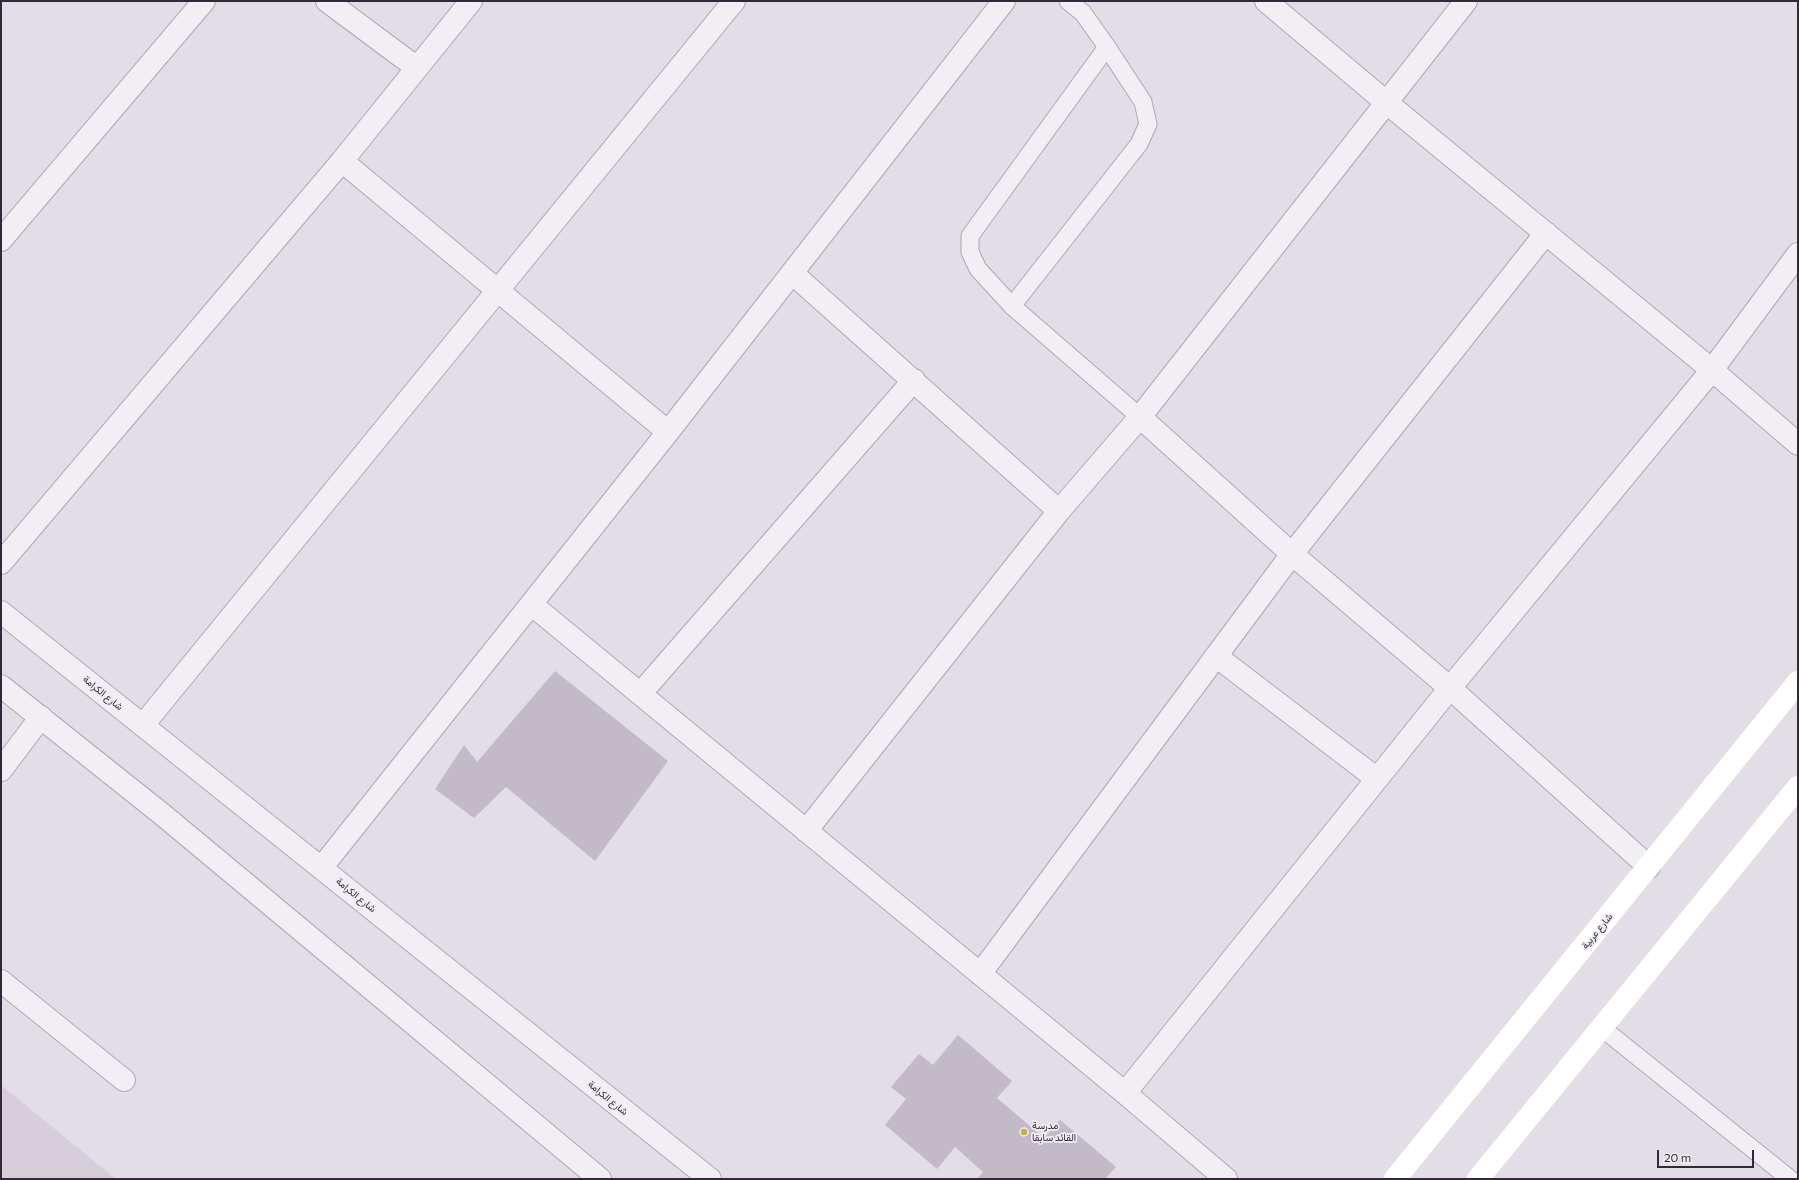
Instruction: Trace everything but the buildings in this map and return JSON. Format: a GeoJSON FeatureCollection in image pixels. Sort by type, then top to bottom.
{"type":"FeatureCollection","features":[{"type":"Feature","properties":{"kind":"main road","name":"شارع عربية"},"geometry":{"type":"LineString","coordinates":[[1395,1179],[1798,682]]}},
{"type":"Feature","properties":{"kind":"main road"},"geometry":{"type":"LineString","coordinates":[[1478,1179],[1798,787]]}},
{"type":"Feature","properties":{"kind":"street"},"geometry":{"type":"LineString","coordinates":[[1,240],[204,1]]}},
{"type":"Feature","properties":{"kind":"street"},"geometry":{"type":"LineString","coordinates":[[327,1],[417,68]]}},
{"type":"Feature","properties":{"kind":"street"},"geometry":{"type":"LineString","coordinates":[[1,563],[342,161],[471,1]]}},
{"type":"Feature","properties":{"kind":"street"},"geometry":{"type":"LineString","coordinates":[[143,725],[734,1]]}},
{"type":"Feature","properties":{"kind":"street"},"geometry":{"type":"LineString","coordinates":[[322,868],[668,432],[1004,1]]}},
{"type":"Feature","properties":{"kind":"street"},"geometry":{"type":"LineString","coordinates":[[1266,1],[1387,103],[1712,370],[1798,444]]}},
{"type":"Feature","properties":{"kind":"street"},"geometry":{"type":"LineString","coordinates":[[806,831],[1059,511],[1140,417],[1466,1]]}},
{"type":"Feature","properties":{"kind":"street"},"geometry":{"type":"LineString","coordinates":[[342,161],[668,432]]}},
{"type":"Feature","properties":{"kind":"street"},"geometry":{"type":"LineString","coordinates":[[980,974],[1292,554],[1546,233]]}},
{"type":"Feature","properties":{"kind":"street"},"geometry":{"type":"LineString","coordinates":[[1124,1093],[1450,688],[1712,370],[1798,254]]}},
{"type":"Feature","properties":{"kind":"street"},"geometry":{"type":"LineString","coordinates":[[792,273],[914,380],[1059,511]]}},
{"type":"Feature","properties":{"kind":"street"},"geometry":{"type":"LineString","coordinates":[[640,694],[914,380]]}},
{"type":"Feature","properties":{"kind":"street"},"geometry":{"type":"LineString","coordinates":[[1140,417],[1292,554],[1450,688],[1649,867]]}},
{"type":"Feature","properties":{"kind":"street"},"geometry":{"type":"LineString","coordinates":[[531,604],[1124,1093],[1226,1179]]}},
{"type":"Feature","properties":{"kind":"street","name":"شارع الكرامة"},"geometry":{"type":"LineString","coordinates":[[1,612],[710,1179]]}},
{"type":"Feature","properties":{"kind":"street"},"geometry":{"type":"LineString","coordinates":[[1216,656],[1377,779]]}},
{"type":"Feature","properties":{"kind":"street"},"geometry":{"type":"LineString","coordinates":[[1,686],[163,815],[600,1179]]}},
{"type":"Feature","properties":{"kind":"street"},"geometry":{"type":"LineString","coordinates":[[1,770],[41,717]]}},
{"type":"Feature","properties":{"kind":"street"},"geometry":{"type":"LineString","coordinates":[[1,981],[124,1080]]}},
{"type":"Feature","properties":{"kind":"lane"},"geometry":{"type":"LineString","coordinates":[[1012,306],[1139,144],[1148,124],[1144,102],[1083,13],[1068,1]]}},
{"type":"Feature","properties":{"kind":"lane"},"geometry":{"type":"LineString","coordinates":[[1107,47],[970,236],[970,252],[978,269],[1012,306],[1140,417]]}},
{"type":"Feature","properties":{"kind":"lane"},"geometry":{"type":"LineString","coordinates":[[1602,1028],[1790,1179]]}},
{"type":"Feature","properties":{"kind":"shaded area"},"geometry":{"type":"Polygon","coordinates":[[[1,1085],[116,1179],[1,1179],[1,1085]]]}},
{"type":"Feature","properties":{"kind":"place","name":"مدرسة القائد سابقا"},"geometry":{"type":"Point","coordinates":[1024,1132]}}]}
